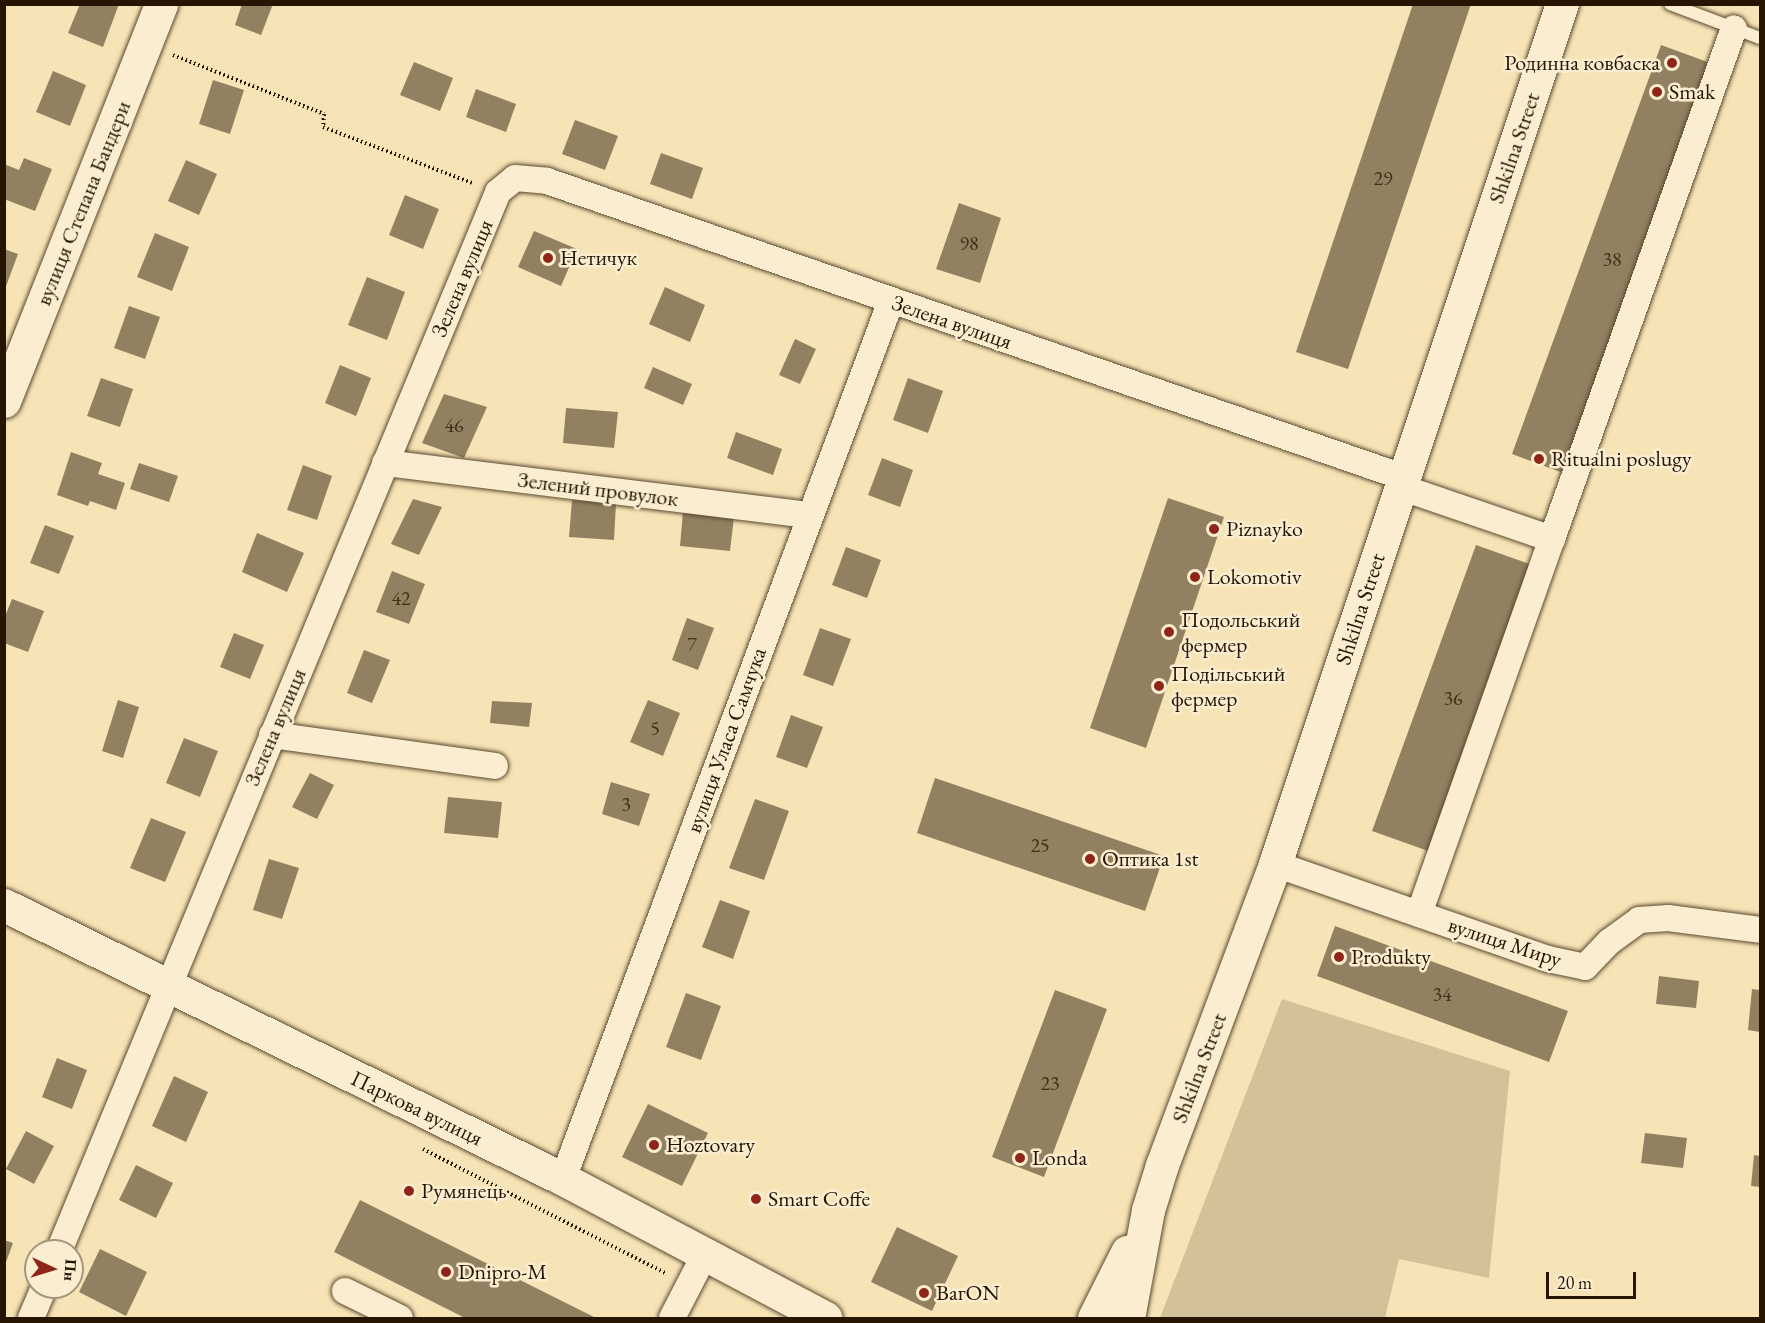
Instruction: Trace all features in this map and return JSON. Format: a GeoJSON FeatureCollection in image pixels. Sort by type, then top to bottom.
{"type":"FeatureCollection","features":[{"type":"Feature","properties":{"kind":"main road","name":"вулиця Степана Бандери"},"geometry":{"type":"LineString","coordinates":[[4,401],[161,4]]}},
{"type":"Feature","properties":{"kind":"main road","name":"Shkilna Street"},"geometry":{"type":"LineString","coordinates":[[1094,1318],[1148,1210],[1275,864],[1562,4]]}},
{"type":"Feature","properties":{"kind":"main road","name":"Паркова вулиця"},"geometry":{"type":"LineString","coordinates":[[4,905],[562,1179],[825,1318]]}},
{"type":"Feature","properties":{"kind":"main road","name":"Shkilna Street"},"geometry":{"type":"LineString","coordinates":[[1128,1318],[1148,1210]]}},
{"type":"Feature","properties":{"kind":"street"},"geometry":{"type":"LineString","coordinates":[[1419,914],[1734,28]]}},
{"type":"Feature","properties":{"kind":"street","name":"Зелена вулиця"},"geometry":{"type":"LineString","coordinates":[[64,1239],[498,192],[515,178],[547,181],[1402,482],[1552,538]]}},
{"type":"Feature","properties":{"kind":"street","name":"вулиця Уласа Самчука"},"geometry":{"type":"LineString","coordinates":[[562,1179],[891,301]]}},
{"type":"Feature","properties":{"kind":"street","name":"Зелений провулок"},"geometry":{"type":"LineString","coordinates":[[385,463],[810,515]]}},
{"type":"Feature","properties":{"kind":"street"},"geometry":{"type":"LineString","coordinates":[[272,735],[495,766]]}},
{"type":"Feature","properties":{"kind":"street","name":"вулиця Миру"},"geometry":{"type":"LineString","coordinates":[[1275,864],[1548,959],[1585,967],[1609,942],[1639,920],[1668,918],[1761,930]]}},
{"type":"Feature","properties":{"kind":"street"},"geometry":{"type":"LineString","coordinates":[[672,1318],[704,1256]]}},
{"type":"Feature","properties":{"kind":"street"},"geometry":{"type":"LineString","coordinates":[[345,1291],[400,1318]]}},
{"type":"Feature","properties":{"kind":"street"},"geometry":{"type":"LineString","coordinates":[[31,1318],[39,1299]]}},
{"type":"Feature","properties":{"kind":"lane"},"geometry":{"type":"LineString","coordinates":[[1670,4],[1761,38]]}},
{"type":"Feature","properties":{"kind":"path"},"geometry":{"type":"LineString","coordinates":[[146,44],[324,114],[323,128],[498,192]]}},
{"type":"Feature","properties":{"kind":"shaded area"},"geometry":{"type":"Polygon","coordinates":[[[1282,999],[1510,1071],[1489,1278],[1399,1259],[1385,1318],[1160,1318],[1282,999]]]}},
{"type":"Feature","properties":{"kind":"building"},"geometry":{"type":"Polygon","coordinates":[[[80,4],[119,4],[103,47],[68,33],[80,4]]]}},
{"type":"Feature","properties":{"kind":"building"},"geometry":{"type":"Polygon","coordinates":[[[242,4],[273,4],[261,35],[235,25],[242,4]]]}},
{"type":"Feature","properties":{"kind":"building"},"geometry":{"type":"Polygon","coordinates":[[[1413,4],[1471,4],[1348,369],[1296,352],[1413,4]]]}},
{"type":"Feature","properties":{"kind":"building"},"geometry":{"type":"Polygon","coordinates":[[[1661,45],[1713,64],[1563,473],[1512,454],[1661,45]]]}},
{"type":"Feature","properties":{"kind":"building"},"geometry":{"type":"Polygon","coordinates":[[[414,62],[453,78],[440,111],[400,95],[414,62]]]}},
{"type":"Feature","properties":{"kind":"building"},"geometry":{"type":"Polygon","coordinates":[[[53,71],[86,85],[70,126],[36,112],[53,71]]]}},
{"type":"Feature","properties":{"kind":"building"},"geometry":{"type":"Polygon","coordinates":[[[213,80],[244,90],[230,134],[199,124],[213,80]]]}},
{"type":"Feature","properties":{"kind":"building"},"geometry":{"type":"Polygon","coordinates":[[[476,89],[516,104],[506,132],[466,117],[476,89]]]}},
{"type":"Feature","properties":{"kind":"building"},"geometry":{"type":"Polygon","coordinates":[[[575,120],[618,136],[605,170],[562,154],[575,120]]]}},
{"type":"Feature","properties":{"kind":"building"},"geometry":{"type":"Polygon","coordinates":[[[661,153],[703,168],[692,199],[650,184],[661,153]]]}},
{"type":"Feature","properties":{"kind":"building"},"geometry":{"type":"Polygon","coordinates":[[[24,158],[52,169],[35,211],[4,199],[4,164],[19,170],[24,158]]]}},
{"type":"Feature","properties":{"kind":"building"},"geometry":{"type":"Polygon","coordinates":[[[186,160],[217,174],[199,215],[168,201],[186,160]]]}},
{"type":"Feature","properties":{"kind":"building"},"geometry":{"type":"Polygon","coordinates":[[[405,195],[439,209],[423,249],[389,235],[405,195]]]}},
{"type":"Feature","properties":{"kind":"building"},"geometry":{"type":"Polygon","coordinates":[[[959,203],[1001,218],[980,283],[936,269],[959,203]]]}},
{"type":"Feature","properties":{"kind":"building","name":"Нетичук"},"geometry":{"type":"Polygon","coordinates":[[[534,231],[577,249],[561,286],[518,267],[534,231]]]}},
{"type":"Feature","properties":{"kind":"building"},"geometry":{"type":"Polygon","coordinates":[[[155,233],[189,247],[172,291],[137,277],[155,233]]]}},
{"type":"Feature","properties":{"kind":"building"},"geometry":{"type":"Polygon","coordinates":[[[4,249],[18,254],[5,289],[4,289],[4,249]]]}},
{"type":"Feature","properties":{"kind":"building"},"geometry":{"type":"Polygon","coordinates":[[[367,277],[405,292],[387,340],[348,325],[367,277]]]}},
{"type":"Feature","properties":{"kind":"building"},"geometry":{"type":"Polygon","coordinates":[[[665,287],[705,305],[690,342],[649,324],[665,287]]]}},
{"type":"Feature","properties":{"kind":"building"},"geometry":{"type":"Polygon","coordinates":[[[129,306],[160,317],[145,359],[114,348],[129,306]]]}},
{"type":"Feature","properties":{"kind":"building"},"geometry":{"type":"Polygon","coordinates":[[[795,339],[816,349],[800,384],[779,375],[795,339]]]}},
{"type":"Feature","properties":{"kind":"building"},"geometry":{"type":"Polygon","coordinates":[[[340,365],[371,378],[356,416],[325,403],[340,365]]]}},
{"type":"Feature","properties":{"kind":"building"},"geometry":{"type":"Polygon","coordinates":[[[653,367],[692,384],[683,405],[644,388],[653,367]]]}},
{"type":"Feature","properties":{"kind":"building"},"geometry":{"type":"Polygon","coordinates":[[[101,378],[133,389],[120,427],[87,416],[101,378]]]}},
{"type":"Feature","properties":{"kind":"building"},"geometry":{"type":"Polygon","coordinates":[[[908,378],[943,391],[928,433],[893,420],[908,378]]]}},
{"type":"Feature","properties":{"kind":"building"},"geometry":{"type":"Polygon","coordinates":[[[444,394],[487,407],[464,458],[422,443],[444,394]]]}},
{"type":"Feature","properties":{"kind":"building"},"geometry":{"type":"Polygon","coordinates":[[[566,408],[618,412],[614,448],[563,443],[566,408]]]}},
{"type":"Feature","properties":{"kind":"building"},"geometry":{"type":"Polygon","coordinates":[[[736,432],[782,449],[773,475],[727,458],[736,432]]]}},
{"type":"Feature","properties":{"kind":"building"},"geometry":{"type":"Polygon","coordinates":[[[71,452],[102,463],[98,474],[125,483],[116,510],[90,501],[88,506],[57,495],[71,452]]]}},
{"type":"Feature","properties":{"kind":"building"},"geometry":{"type":"Polygon","coordinates":[[[882,458],[913,470],[900,507],[868,495],[882,458]]]}},
{"type":"Feature","properties":{"kind":"building"},"geometry":{"type":"Polygon","coordinates":[[[139,463],[178,476],[169,502],[130,489],[139,463]]]}},
{"type":"Feature","properties":{"kind":"building"},"geometry":{"type":"Polygon","coordinates":[[[303,465],[332,476],[317,520],[287,510],[303,465]]]}},
{"type":"Feature","properties":{"kind":"building"},"geometry":{"type":"Polygon","coordinates":[[[1168,498],[1224,517],[1146,748],[1090,728],[1168,498]]]}},
{"type":"Feature","properties":{"kind":"building"},"geometry":{"type":"Polygon","coordinates":[[[413,499],[442,507],[419,555],[391,544],[413,499]]]}},
{"type":"Feature","properties":{"kind":"building"},"geometry":{"type":"Polygon","coordinates":[[[572,500],[616,503],[614,540],[569,537],[572,500]]]}},
{"type":"Feature","properties":{"kind":"building"},"geometry":{"type":"Polygon","coordinates":[[[683,511],[734,517],[730,551],[680,546],[683,511]]]}},
{"type":"Feature","properties":{"kind":"building"},"geometry":{"type":"Polygon","coordinates":[[[45,525],[74,536],[59,574],[30,563],[45,525]]]}},
{"type":"Feature","properties":{"kind":"building"},"geometry":{"type":"Polygon","coordinates":[[[257,533],[304,553],[287,592],[242,572],[257,533]]]}},
{"type":"Feature","properties":{"kind":"building"},"geometry":{"type":"Polygon","coordinates":[[[1476,545],[1535,566],[1431,852],[1372,831],[1476,545]]]}},
{"type":"Feature","properties":{"kind":"building"},"geometry":{"type":"Polygon","coordinates":[[[846,547],[881,560],[867,598],[832,585],[846,547]]]}},
{"type":"Feature","properties":{"kind":"building"},"geometry":{"type":"Polygon","coordinates":[[[392,571],[425,584],[409,624],[376,612],[392,571]]]}},
{"type":"Feature","properties":{"kind":"building"},"geometry":{"type":"Polygon","coordinates":[[[12,599],[44,611],[28,652],[4,643],[4,619],[12,599]]]}},
{"type":"Feature","properties":{"kind":"building"},"geometry":{"type":"Polygon","coordinates":[[[687,618],[714,628],[698,670],[672,660],[687,618]]]}},
{"type":"Feature","properties":{"kind":"building"},"geometry":{"type":"Polygon","coordinates":[[[820,628],[851,639],[833,686],[803,675],[820,628]]]}},
{"type":"Feature","properties":{"kind":"building"},"geometry":{"type":"Polygon","coordinates":[[[234,633],[264,645],[250,679],[220,667],[234,633]]]}},
{"type":"Feature","properties":{"kind":"building"},"geometry":{"type":"Polygon","coordinates":[[[364,650],[390,660],[372,703],[347,693],[364,650]]]}},
{"type":"Feature","properties":{"kind":"building"},"geometry":{"type":"Polygon","coordinates":[[[118,700],[139,707],[123,758],[102,751],[118,700]]]}},
{"type":"Feature","properties":{"kind":"building"},"geometry":{"type":"Polygon","coordinates":[[[648,700],[680,713],[663,756],[630,742],[648,700]]]}},
{"type":"Feature","properties":{"kind":"building"},"geometry":{"type":"Polygon","coordinates":[[[492,701],[532,703],[529,727],[490,723],[492,701]]]}},
{"type":"Feature","properties":{"kind":"building"},"geometry":{"type":"Polygon","coordinates":[[[791,715],[823,727],[807,768],[776,757],[791,715]]]}},
{"type":"Feature","properties":{"kind":"building"},"geometry":{"type":"Polygon","coordinates":[[[184,738],[218,751],[200,797],[166,783],[184,738]]]}},
{"type":"Feature","properties":{"kind":"building"},"geometry":{"type":"Polygon","coordinates":[[[310,773],[334,785],[317,819],[292,807],[310,773]]]}},
{"type":"Feature","properties":{"kind":"building"},"geometry":{"type":"Polygon","coordinates":[[[935,778],[1164,856],[1145,911],[917,833],[935,778]]]}},
{"type":"Feature","properties":{"kind":"building"},"geometry":{"type":"Polygon","coordinates":[[[611,782],[650,794],[639,826],[602,814],[611,782]]]}},
{"type":"Feature","properties":{"kind":"building"},"geometry":{"type":"Polygon","coordinates":[[[448,797],[502,802],[498,838],[444,833],[448,797]]]}},
{"type":"Feature","properties":{"kind":"building"},"geometry":{"type":"Polygon","coordinates":[[[755,799],[789,811],[764,880],[729,868],[755,799]]]}},
{"type":"Feature","properties":{"kind":"building"},"geometry":{"type":"Polygon","coordinates":[[[151,818],[186,832],[165,882],[130,868],[151,818]]]}},
{"type":"Feature","properties":{"kind":"building"},"geometry":{"type":"Polygon","coordinates":[[[269,859],[299,868],[282,919],[253,910],[269,859]]]}},
{"type":"Feature","properties":{"kind":"building"},"geometry":{"type":"Polygon","coordinates":[[[720,900],[750,911],[733,959],[702,947],[720,900]]]}},
{"type":"Feature","properties":{"kind":"building"},"geometry":{"type":"Polygon","coordinates":[[[1335,926],[1568,1011],[1549,1062],[1317,976],[1335,926]]]}},
{"type":"Feature","properties":{"kind":"building"},"geometry":{"type":"Polygon","coordinates":[[[1659,976],[1699,981],[1696,1008],[1656,1004],[1659,976]]]}},
{"type":"Feature","properties":{"kind":"building"},"geometry":{"type":"Polygon","coordinates":[[[1752,989],[1760,990],[1760,1032],[1748,1030],[1752,989]]]}},
{"type":"Feature","properties":{"kind":"building"},"geometry":{"type":"Polygon","coordinates":[[[1055,990],[1107,1009],[1044,1177],[992,1157],[1055,990]]]}},
{"type":"Feature","properties":{"kind":"building"},"geometry":{"type":"Polygon","coordinates":[[[686,993],[721,1006],[701,1060],[666,1047],[686,993]]]}},
{"type":"Feature","properties":{"kind":"building"},"geometry":{"type":"Polygon","coordinates":[[[57,1058],[87,1070],[72,1109],[42,1097],[57,1058]]]}},
{"type":"Feature","properties":{"kind":"building"},"geometry":{"type":"Polygon","coordinates":[[[174,1076],[208,1092],[186,1142],[152,1126],[174,1076]]]}},
{"type":"Feature","properties":{"kind":"building"},"geometry":{"type":"Polygon","coordinates":[[[648,1104],[708,1133],[682,1186],[622,1157],[648,1104]]]}},
{"type":"Feature","properties":{"kind":"building"},"geometry":{"type":"Polygon","coordinates":[[[26,1131],[54,1146],[34,1184],[6,1169],[26,1131]]]}},
{"type":"Feature","properties":{"kind":"building"},"geometry":{"type":"Polygon","coordinates":[[[1645,1133],[1687,1138],[1683,1168],[1641,1163],[1645,1133]]]}},
{"type":"Feature","properties":{"kind":"building"},"geometry":{"type":"Polygon","coordinates":[[[1754,1155],[1760,1156],[1760,1187],[1751,1186],[1754,1155]]]}},
{"type":"Feature","properties":{"kind":"building"},"geometry":{"type":"Polygon","coordinates":[[[136,1165],[173,1183],[156,1218],[119,1200],[136,1165]]]}},
{"type":"Feature","properties":{"kind":"building"},"geometry":{"type":"Polygon","coordinates":[[[360,1200],[596,1318],[465,1318],[334,1252],[360,1200]]]}},
{"type":"Feature","properties":{"kind":"building"},"geometry":{"type":"Polygon","coordinates":[[[897,1227],[958,1256],[932,1311],[871,1282],[897,1227]]]}},
{"type":"Feature","properties":{"kind":"building"},"geometry":{"type":"Polygon","coordinates":[[[4,1240],[13,1243],[5,1265],[4,1265],[4,1240]]]}},
{"type":"Feature","properties":{"kind":"building"},"geometry":{"type":"Polygon","coordinates":[[[100,1249],[147,1272],[126,1316],[84,1295],[84,1282],[100,1249]]]}},
{"type":"Feature","properties":{"kind":"place","name":"Родинна ковбаска"},"geometry":{"type":"Point","coordinates":[1672,63]}},
{"type":"Feature","properties":{"kind":"place","name":"Smak"},"geometry":{"type":"Point","coordinates":[1657,92]}},
{"type":"Feature","properties":{"kind":"place","name":"Нетичук"},"geometry":{"type":"Point","coordinates":[548,258]}},
{"type":"Feature","properties":{"kind":"place","name":"Ritualni poslugy"},"geometry":{"type":"Point","coordinates":[1539,459]}},
{"type":"Feature","properties":{"kind":"place","name":"Piznayko"},"geometry":{"type":"Point","coordinates":[1214,529]}},
{"type":"Feature","properties":{"kind":"place","name":"Lokomotiv"},"geometry":{"type":"Point","coordinates":[1195,577]}},
{"type":"Feature","properties":{"kind":"place","name":"Подольський фермер"},"geometry":{"type":"Point","coordinates":[1169,632]}},
{"type":"Feature","properties":{"kind":"place","name":"Подільський фермер"},"geometry":{"type":"Point","coordinates":[1159,686]}},
{"type":"Feature","properties":{"kind":"place","name":"Оптика 1st"},"geometry":{"type":"Point","coordinates":[1090,859]}},
{"type":"Feature","properties":{"kind":"place","name":"Produkty"},"geometry":{"type":"Point","coordinates":[1339,957]}},
{"type":"Feature","properties":{"kind":"place","name":"Hoztovary"},"geometry":{"type":"Point","coordinates":[654,1145]}},
{"type":"Feature","properties":{"kind":"place","name":"Londa"},"geometry":{"type":"Point","coordinates":[1020,1158]}},
{"type":"Feature","properties":{"kind":"place","name":"Румянець"},"geometry":{"type":"Point","coordinates":[409,1191]}},
{"type":"Feature","properties":{"kind":"place","name":"Smart Coffe"},"geometry":{"type":"Point","coordinates":[756,1199]}},
{"type":"Feature","properties":{"kind":"place","name":"Dnipro-M"},"geometry":{"type":"Point","coordinates":[446,1272]}},
{"type":"Feature","properties":{"kind":"place","name":"ВагON"},"geometry":{"type":"Point","coordinates":[924,1293]}}]}
